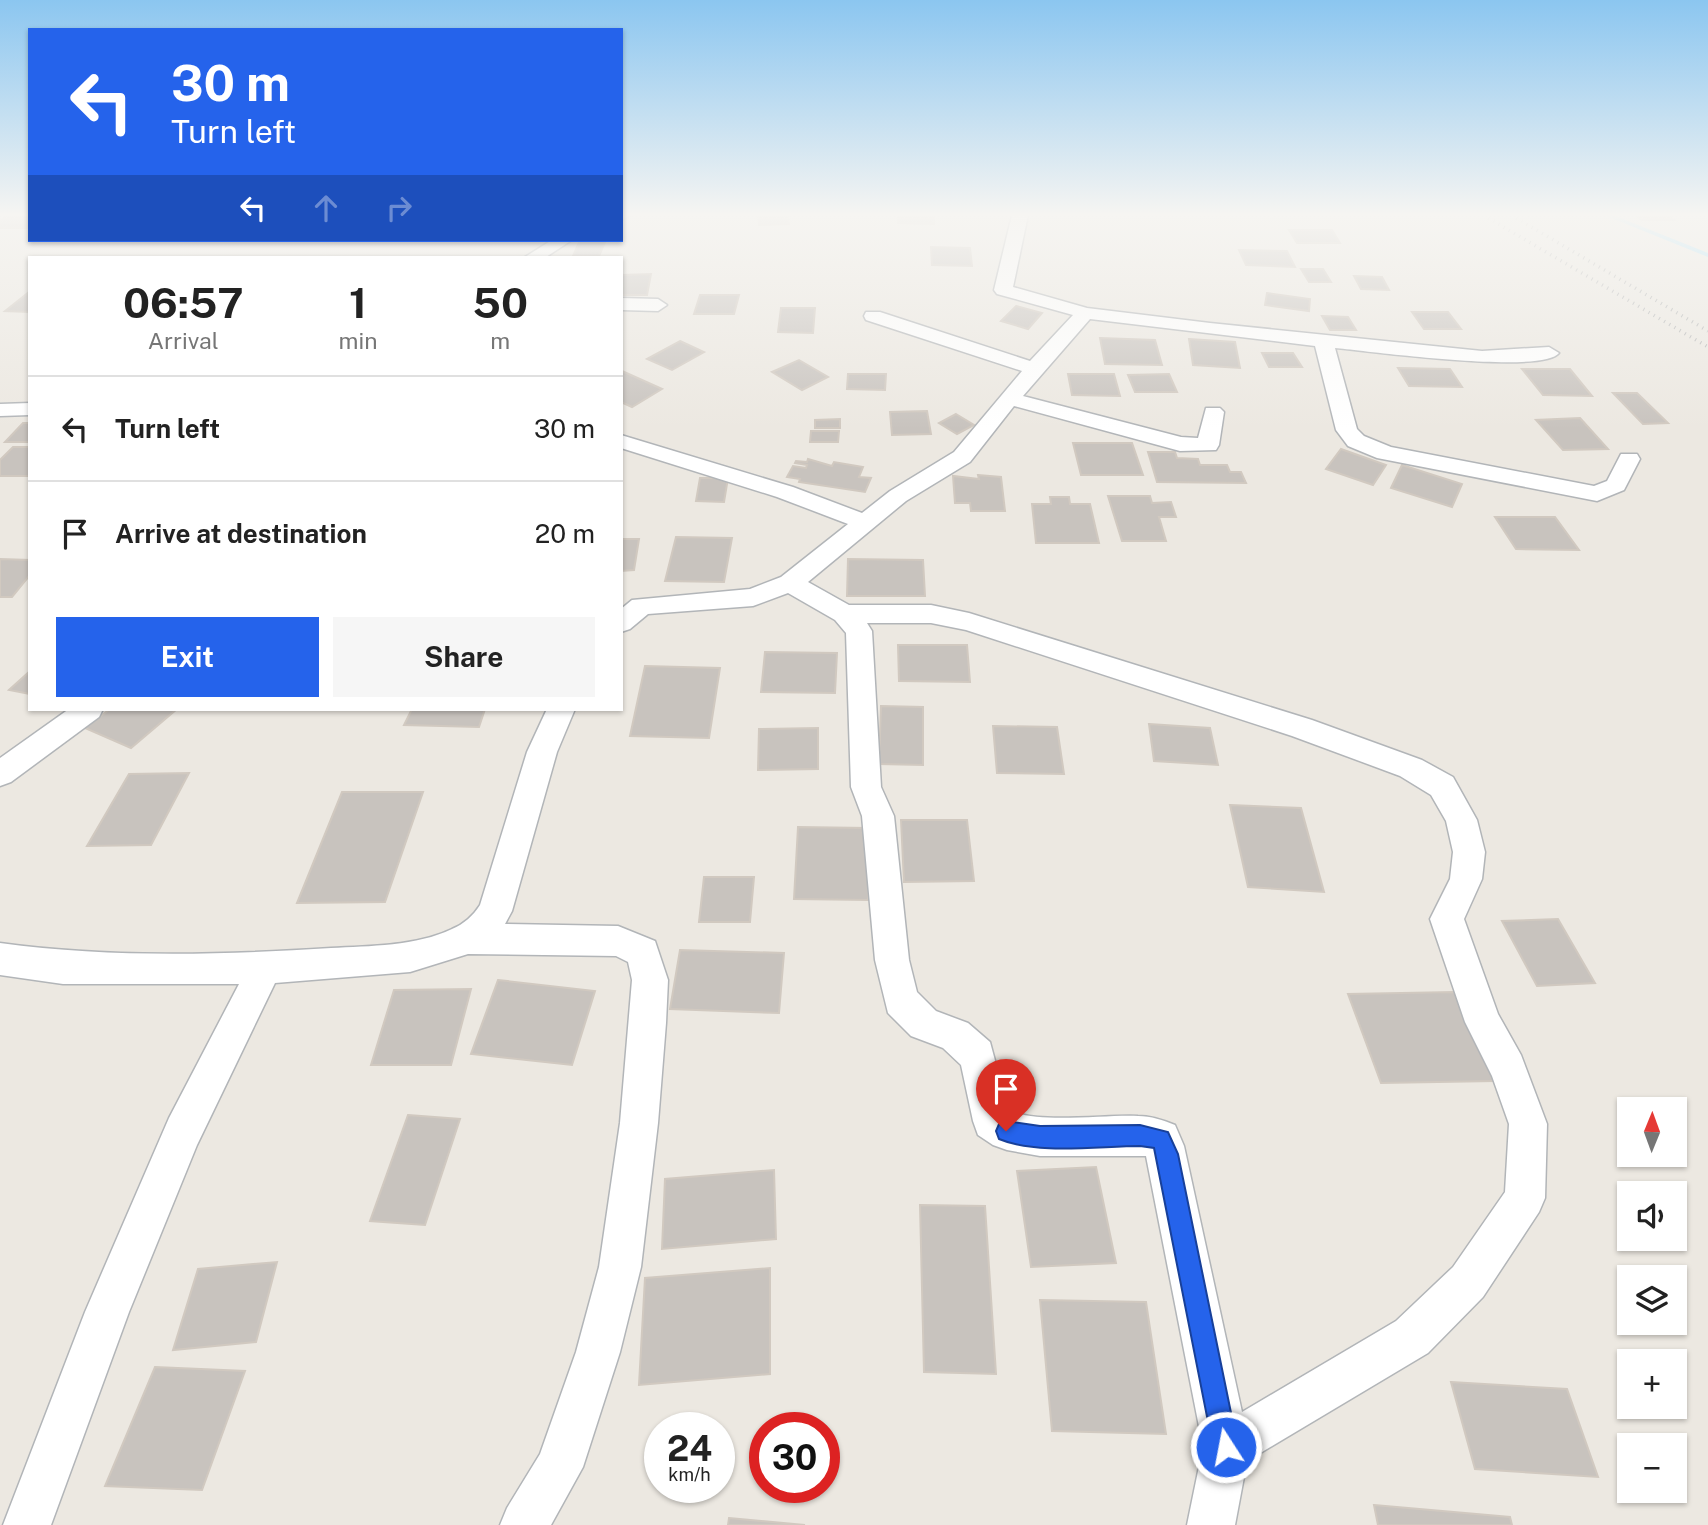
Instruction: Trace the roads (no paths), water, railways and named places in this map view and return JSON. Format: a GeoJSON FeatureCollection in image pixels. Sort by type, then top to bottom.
{"type":"FeatureCollection","features":[{"type":"Feature","properties":{"kind":"street"},"geometry":{"type":"LineString","coordinates":[[1004,286],[1003,290],[1086,313],[1482,357],[1549,353]]}},
{"type":"Feature","properties":{"kind":"street"},"geometry":{"type":"LineString","coordinates":[[623,304],[658,305]]}},
{"type":"Feature","properties":{"kind":"street"},"geometry":{"type":"LineString","coordinates":[[624,616],[641,606],[753,597],[790,583],[898,496],[962,457],[1035,369],[1086,313]]}},
{"type":"Feature","properties":{"kind":"street"},"geometry":{"type":"LineString","coordinates":[[873,316],[1035,369]]}},
{"type":"Feature","properties":{"kind":"street"},"geometry":{"type":"LineString","coordinates":[[1323,341],[1347,430],[1356,441],[1385,453],[1597,494],[1616,485],[1629,458]]}},
{"type":"Feature","properties":{"kind":"street"},"geometry":{"type":"LineString","coordinates":[[1010,399],[1180,444],[1208,445],[1213,412]]}},
{"type":"Feature","properties":{"kind":"street"},"geometry":{"type":"LineString","coordinates":[[0,410],[28,409]]}},
{"type":"Feature","properties":{"kind":"street"},"geometry":{"type":"LineString","coordinates":[[623,443],[773,488],[866,523]]}},
{"type":"Feature","properties":{"kind":"street"},"geometry":{"type":"LineString","coordinates":[[790,583],[844,614],[859,631],[866,786],[878,816],[892,960],[901,1001],[924,1024],[955,1035],[977,1055],[992,1121],[1006,1131],[1040,1136],[1140,1135],[1161,1139],[1168,1154],[1226,1447],[1211,1525]]}},
{"type":"Feature","properties":{"kind":"street"},"geometry":{"type":"LineString","coordinates":[[844,614],[931,614],[969,622],[1303,728],[1411,768],[1432,780],[1442,786],[1461,820],[1469,852],[1466,879],[1447,919],[1483,1022],[1508,1068],[1528,1124],[1525,1198],[1468,1282],[1412,1337],[1226,1447]]}},
{"type":"Feature","properties":{"kind":"street"},"geometry":{"type":"LineString","coordinates":[[0,774],[86,711]]}},
{"type":"Feature","properties":{"kind":"street"},"geometry":{"type":"LineString","coordinates":[[0,959],[63,968],[265,968],[411,956],[445,948],[467,939],[484,928],[495,911],[542,751],[560,711]]}},
{"type":"Feature","properties":{"kind":"street"},"geometry":{"type":"LineString","coordinates":[[467,939],[618,941],[643,953],[650,980],[639,1123],[620,1268],[597,1352],[559,1467],[524,1525]]}},
{"type":"Feature","properties":{"kind":"street"},"geometry":{"type":"LineString","coordinates":[[27,1525],[107,1311],[183,1132],[265,968]]}},
{"type":"Feature","properties":{"kind":"railway"},"geometry":{"type":"LineString","coordinates":[[1604,286],[1708,347]]}},
{"type":"Feature","properties":{"kind":"railway"},"geometry":{"type":"LineString","coordinates":[[1632,286],[1708,331]]}}]}
